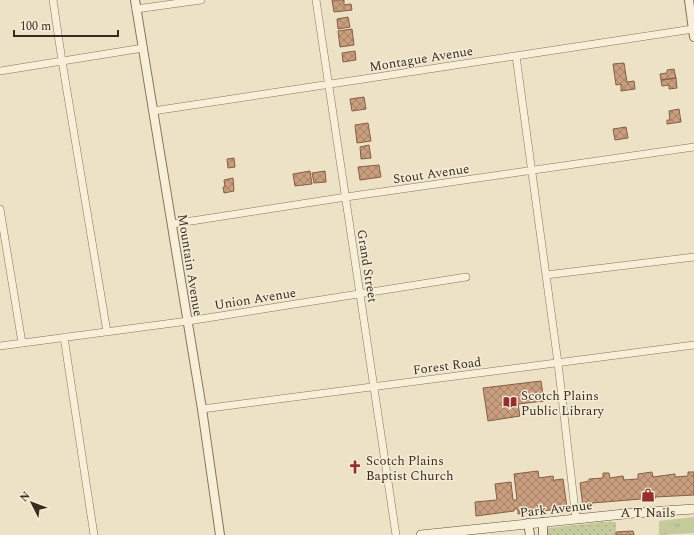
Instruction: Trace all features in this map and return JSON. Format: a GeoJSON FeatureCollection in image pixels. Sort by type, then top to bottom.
{"type":"FeatureCollection","features":[{"type":"Feature","properties":{"kind":"main road","name":"Park Avenue"},"geometry":{"type":"LineString","coordinates":[[421,535],[634,513],[694,509]]}},
{"type":"Feature","properties":{"kind":"street"},"geometry":{"type":"LineString","coordinates":[[53,0],[107,332]]}},
{"type":"Feature","properties":{"kind":"street","name":"Mountain Avenue"},"geometry":{"type":"LineString","coordinates":[[135,0],[202,409],[220,535]]}},
{"type":"Feature","properties":{"kind":"street"},"geometry":{"type":"LineString","coordinates":[[136,9],[201,0]]}},
{"type":"Feature","properties":{"kind":"street","name":"Grand Street"},"geometry":{"type":"LineString","coordinates":[[316,0],[396,535]]}},
{"type":"Feature","properties":{"kind":"street"},"geometry":{"type":"LineString","coordinates":[[689,0],[694,37]]}},
{"type":"Feature","properties":{"kind":"street","name":"Montague Avenue"},"geometry":{"type":"LineString","coordinates":[[153,111],[693,29]]}},
{"type":"Feature","properties":{"kind":"street"},"geometry":{"type":"LineString","coordinates":[[0,71],[143,48]]}},
{"type":"Feature","properties":{"kind":"street"},"geometry":{"type":"LineString","coordinates":[[516,56],[558,363],[576,519]]}},
{"type":"Feature","properties":{"kind":"street","name":"Stout Avenue"},"geometry":{"type":"LineString","coordinates":[[172,224],[346,197],[694,147]]}},
{"type":"Feature","properties":{"kind":"street"},"geometry":{"type":"LineString","coordinates":[[0,209],[22,343]]}},
{"type":"Feature","properties":{"kind":"street"},"geometry":{"type":"LineString","coordinates":[[546,275],[694,257]]}},
{"type":"Feature","properties":{"kind":"street","name":"Union Avenue"},"geometry":{"type":"LineString","coordinates":[[0,346],[188,321],[466,276]]}},
{"type":"Feature","properties":{"kind":"street"},"geometry":{"type":"LineString","coordinates":[[64,337],[94,535]]}},
{"type":"Feature","properties":{"kind":"street","name":"Forest Road"},"geometry":{"type":"LineString","coordinates":[[202,409],[694,345]]}},
{"type":"Feature","properties":{"kind":"street"},"geometry":{"type":"LineString","coordinates":[[543,522],[543,535]]}},
{"type":"Feature","properties":{"kind":"street"},"geometry":{"type":"LineString","coordinates":[[528,524],[530,535]]}},
{"type":"Feature","properties":{"kind":"green space"},"geometry":{"type":"Polygon","coordinates":[[[694,517],[694,533],[659,535],[659,521],[694,517]]]}},
{"type":"Feature","properties":{"kind":"green space"},"geometry":{"type":"Polygon","coordinates":[[[602,522],[616,522],[616,535],[547,535],[546,532],[549,528],[602,522]]]}},
{"type":"Feature","properties":{"kind":"building"},"geometry":{"type":"Polygon","coordinates":[[[332,0],[344,0],[344,5],[351,4],[352,10],[334,12],[332,0]]]}},
{"type":"Feature","properties":{"kind":"building"},"geometry":{"type":"Polygon","coordinates":[[[348,17],[350,27],[338,29],[337,19],[348,17]]]}},
{"type":"Feature","properties":{"kind":"building"},"geometry":{"type":"Polygon","coordinates":[[[352,29],[354,45],[340,47],[338,31],[352,29]]]}},
{"type":"Feature","properties":{"kind":"building"},"geometry":{"type":"Polygon","coordinates":[[[355,51],[356,60],[343,62],[342,53],[355,51]]]}},
{"type":"Feature","properties":{"kind":"building"},"geometry":{"type":"Polygon","coordinates":[[[624,63],[627,82],[634,81],[635,89],[621,91],[621,84],[616,85],[613,64],[624,63]]]}},
{"type":"Feature","properties":{"kind":"building"},"geometry":{"type":"Polygon","coordinates":[[[674,69],[676,78],[661,80],[660,74],[667,73],[667,70],[674,69]]]}},
{"type":"Feature","properties":{"kind":"building"},"geometry":{"type":"Polygon","coordinates":[[[676,78],[677,88],[669,89],[669,85],[662,86],[661,80],[676,78]]]}},
{"type":"Feature","properties":{"kind":"building"},"geometry":{"type":"Polygon","coordinates":[[[364,97],[366,109],[352,111],[350,99],[364,97]]]}},
{"type":"Feature","properties":{"kind":"building"},"geometry":{"type":"Polygon","coordinates":[[[679,109],[681,122],[667,124],[667,120],[670,120],[669,111],[679,109]]]}},
{"type":"Feature","properties":{"kind":"building"},"geometry":{"type":"Polygon","coordinates":[[[368,123],[371,141],[357,143],[355,125],[368,123]]]}},
{"type":"Feature","properties":{"kind":"building"},"geometry":{"type":"Polygon","coordinates":[[[626,127],[628,138],[615,140],[613,129],[626,127]]]}},
{"type":"Feature","properties":{"kind":"building"},"geometry":{"type":"Polygon","coordinates":[[[369,145],[371,158],[361,159],[360,147],[369,145]]]}},
{"type":"Feature","properties":{"kind":"building"},"geometry":{"type":"Polygon","coordinates":[[[234,158],[235,167],[228,168],[227,159],[234,158]]]}},
{"type":"Feature","properties":{"kind":"building"},"geometry":{"type":"Polygon","coordinates":[[[379,165],[381,177],[360,180],[358,167],[379,165]]]}},
{"type":"Feature","properties":{"kind":"building"},"geometry":{"type":"Polygon","coordinates":[[[310,171],[312,184],[295,186],[293,174],[310,171]]]}},
{"type":"Feature","properties":{"kind":"building"},"geometry":{"type":"Polygon","coordinates":[[[325,171],[326,182],[314,183],[312,173],[325,171]]]}},
{"type":"Feature","properties":{"kind":"building"},"geometry":{"type":"Polygon","coordinates":[[[233,178],[234,191],[224,193],[224,180],[233,178]]]}},
{"type":"Feature","properties":{"kind":"building","name":"Scotch Plains Public Library"},"geometry":{"type":"Polygon","coordinates":[[[541,381],[544,401],[518,404],[520,416],[488,421],[483,388],[541,381]]]}},
{"type":"Feature","properties":{"kind":"building"},"geometry":{"type":"Polygon","coordinates":[[[538,471],[539,478],[553,476],[554,481],[563,479],[567,508],[518,514],[518,509],[514,509],[514,511],[476,516],[475,502],[497,500],[495,484],[511,482],[513,500],[517,500],[514,474],[538,471]]]}},
{"type":"Feature","properties":{"kind":"building"},"geometry":{"type":"Polygon","coordinates":[[[652,472],[653,477],[675,474],[675,477],[688,476],[688,472],[694,472],[694,495],[592,503],[593,506],[583,507],[580,483],[589,481],[589,479],[603,478],[603,473],[609,473],[610,478],[623,476],[624,480],[638,479],[638,474],[652,472]]]}},
{"type":"Feature","properties":{"kind":"building"},"geometry":{"type":"Polygon","coordinates":[[[633,531],[634,535],[616,535],[616,532],[633,531]]]}},
{"type":"Feature","properties":{"kind":"place","name":"Scotch Plains Public Library"},"geometry":{"type":"Point","coordinates":[510,402]}},
{"type":"Feature","properties":{"kind":"place","name":"Scotch Plains Baptist Church"},"geometry":{"type":"Point","coordinates":[355,467]}},
{"type":"Feature","properties":{"kind":"place","name":"A T Nails"},"geometry":{"type":"Point","coordinates":[648,495]}}]}
